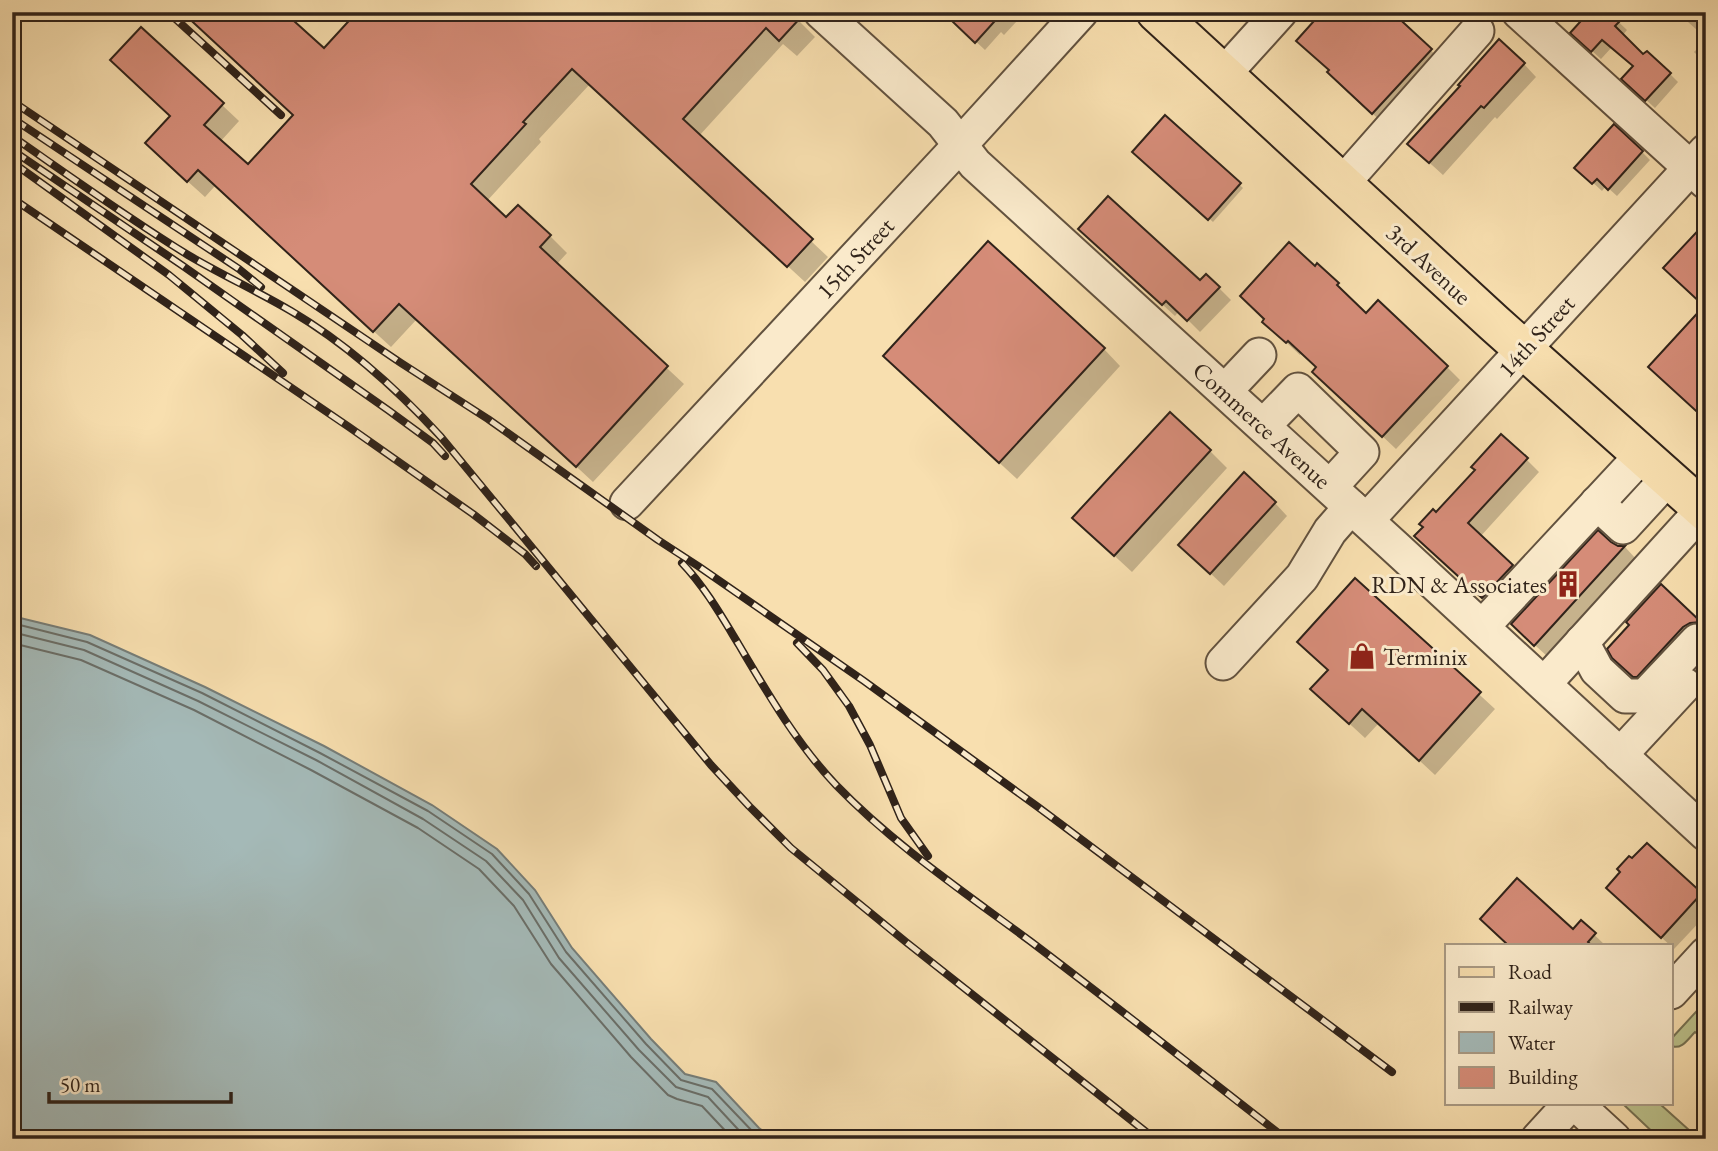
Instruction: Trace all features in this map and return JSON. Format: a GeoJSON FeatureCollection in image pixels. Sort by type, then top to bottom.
{"type":"FeatureCollection","features":[{"type":"Feature","properties":{"kind":"main road","name":"3rd Avenue"},"geometry":{"type":"LineString","coordinates":[[1161,14],[1342,184],[1704,510]]}},
{"type":"Feature","properties":{"kind":"street","name":"Commerce Avenue"},"geometry":{"type":"LineString","coordinates":[[821,12],[943,123],[975,164],[1264,426],[1706,834]]}},
{"type":"Feature","properties":{"kind":"street","name":"15th Street"},"geometry":{"type":"LineString","coordinates":[[627,503],[1081,12]]}},
{"type":"Feature","properties":{"kind":"street"},"geometry":{"type":"LineString","coordinates":[[1223,75],[1280,12]]}},
{"type":"Feature","properties":{"kind":"street"},"geometry":{"type":"LineString","coordinates":[[1519,12],[1701,167]]}},
{"type":"Feature","properties":{"kind":"street"},"geometry":{"type":"LineString","coordinates":[[1342,184],[1477,30]]}},
{"type":"Feature","properties":{"kind":"street","name":"14th Street"},"geometry":{"type":"LineString","coordinates":[[1349,505],[1523,349],[1701,167]]}},
{"type":"Feature","properties":{"kind":"street"},"geometry":{"type":"LineString","coordinates":[[1225,391],[1259,355]]}},
{"type":"Feature","properties":{"kind":"street"},"geometry":{"type":"LineString","coordinates":[[1223,663],[1302,577],[1349,505],[1362,452],[1297,390],[1264,426]]}},
{"type":"Feature","properties":{"kind":"street"},"geometry":{"type":"LineString","coordinates":[[1482,627],[1597,503],[1655,467]]}},
{"type":"Feature","properties":{"kind":"street"},"geometry":{"type":"LineString","coordinates":[[1544,684],[1704,510]]}},
{"type":"Feature","properties":{"kind":"street"},"geometry":{"type":"LineString","coordinates":[[1582,642],[1597,670],[1625,696],[1645,696],[1697,641],[1706,641]]}},
{"type":"Feature","properties":{"kind":"street"},"geometry":{"type":"LineString","coordinates":[[1620,755],[1706,662]]}},
{"type":"Feature","properties":{"kind":"street"},"geometry":{"type":"LineString","coordinates":[[1672,991],[1706,954]]}},
{"type":"Feature","properties":{"kind":"street"},"geometry":{"type":"LineString","coordinates":[[1538,1139],[1568,1106]]}},
{"type":"Feature","properties":{"kind":"street"},"geometry":{"type":"LineString","coordinates":[[1578,1106],[1614,1139]]}},
{"type":"Feature","properties":{"kind":"green space"},"geometry":{"type":"Polygon","coordinates":[[[1706,1001],[1706,1041],[1695,1032],[1682,1045],[1675,1047],[1672,1046],[1672,1038],[1706,1001]]]}},
{"type":"Feature","properties":{"kind":"green space"},"geometry":{"type":"Polygon","coordinates":[[[1625,1106],[1662,1106],[1699,1139],[1660,1139],[1625,1106]]]}},
{"type":"Feature","properties":{"kind":"water"},"geometry":{"type":"Polygon","coordinates":[[[12,616],[90,635],[205,687],[324,746],[432,805],[497,849],[535,890],[572,948],[651,1039],[685,1074],[716,1082],[759,1128],[774,1139],[12,1139],[12,616]]]}},
{"type":"Feature","properties":{"kind":"building"},"geometry":{"type":"Polygon","coordinates":[[[182,12],[284,12],[324,48],[357,12],[802,12],[802,16],[779,41],[766,28],[683,119],[813,239],[787,267],[572,69],[471,184],[506,217],[518,205],[551,235],[540,247],[668,366],[576,467],[399,304],[373,332],[198,170],[187,182],[145,143],[170,116],[110,60],[141,27],[224,103],[204,125],[248,164],[293,115],[182,12]]]}},
{"type":"Feature","properties":{"kind":"building"},"geometry":{"type":"Polygon","coordinates":[[[962,12],[1003,12],[975,43],[953,22],[962,12]]]}},
{"type":"Feature","properties":{"kind":"building"},"geometry":{"type":"Polygon","coordinates":[[[1322,12],[1392,12],[1432,49],[1372,114],[1296,41],[1322,12]]]}},
{"type":"Feature","properties":{"kind":"building"},"geometry":{"type":"Polygon","coordinates":[[[1589,12],[1610,12],[1620,21],[1615,26],[1643,54],[1647,51],[1671,73],[1645,101],[1621,79],[1633,66],[1602,40],[1591,52],[1570,33],[1589,12]]]}},
{"type":"Feature","properties":{"kind":"building"},"geometry":{"type":"Polygon","coordinates":[[[1499,39],[1525,63],[1429,163],[1407,144],[1499,39]]]}},
{"type":"Feature","properties":{"kind":"building"},"geometry":{"type":"Polygon","coordinates":[[[1165,115],[1241,183],[1208,220],[1132,152],[1165,115]]]}},
{"type":"Feature","properties":{"kind":"building"},"geometry":{"type":"Polygon","coordinates":[[[1614,124],[1643,151],[1608,190],[1597,179],[1592,184],[1574,168],[1614,124]]]}},
{"type":"Feature","properties":{"kind":"building"},"geometry":{"type":"Polygon","coordinates":[[[1108,196],[1200,280],[1206,274],[1220,287],[1187,321],[1166,301],[1162,305],[1078,229],[1108,196]]]}},
{"type":"Feature","properties":{"kind":"building"},"geometry":{"type":"Polygon","coordinates":[[[1706,222],[1706,420],[1648,367],[1704,306],[1663,268],[1706,222]]]}},
{"type":"Feature","properties":{"kind":"building"},"geometry":{"type":"Polygon","coordinates":[[[988,241],[1105,348],[999,463],[883,356],[988,241]]]}},
{"type":"Feature","properties":{"kind":"building"},"geometry":{"type":"Polygon","coordinates":[[[1289,242],[1339,283],[1337,285],[1366,313],[1378,300],[1448,366],[1382,437],[1312,372],[1316,367],[1262,322],[1264,319],[1240,296],[1289,242]]]}},
{"type":"Feature","properties":{"kind":"building"},"geometry":{"type":"Polygon","coordinates":[[[1170,412],[1211,450],[1114,556],[1072,518],[1170,412]]]}},
{"type":"Feature","properties":{"kind":"building"},"geometry":{"type":"Polygon","coordinates":[[[1501,434],[1528,458],[1468,523],[1513,565],[1482,598],[1414,536],[1423,527],[1419,524],[1433,509],[1436,512],[1475,470],[1471,467],[1501,434]]]}},
{"type":"Feature","properties":{"kind":"building"},"geometry":{"type":"Polygon","coordinates":[[[1244,472],[1276,502],[1210,574],[1178,545],[1244,472]]]}},
{"type":"Feature","properties":{"kind":"building","name":"RDN & Associates"},"geometry":{"type":"Polygon","coordinates":[[[1598,530],[1611,542],[1625,546],[1534,646],[1511,624],[1598,530]]]}},
{"type":"Feature","properties":{"kind":"building"},"geometry":{"type":"Polygon","coordinates":[[[1355,578],[1481,692],[1419,761],[1362,709],[1349,724],[1310,689],[1328,670],[1297,642],[1355,578]]]}},
{"type":"Feature","properties":{"kind":"building"},"geometry":{"type":"Polygon","coordinates":[[[1661,584],[1701,622],[1683,627],[1637,677],[1633,677],[1612,658],[1607,649],[1629,625],[1626,622],[1661,584]]]}},
{"type":"Feature","properties":{"kind":"building"},"geometry":{"type":"Polygon","coordinates":[[[1647,843],[1702,893],[1661,938],[1606,888],[1620,872],[1617,869],[1647,843]]]}},
{"type":"Feature","properties":{"kind":"building"},"geometry":{"type":"Polygon","coordinates":[[[1517,878],[1573,929],[1581,920],[1596,933],[1588,942],[1590,944],[1507,944],[1480,919],[1517,878]]]}},
{"type":"Feature","properties":{"kind":"railway"},"geometry":{"type":"LineString","coordinates":[[168,12],[281,115]]}},
{"type":"Feature","properties":{"kind":"railway"},"geometry":{"type":"LineString","coordinates":[[12,101],[488,419],[864,681],[1038,807],[1392,1072]]}},
{"type":"Feature","properties":{"kind":"railway"},"geometry":{"type":"LineString","coordinates":[[12,118],[239,269],[261,287]]}},
{"type":"Feature","properties":{"kind":"railway"},"geometry":{"type":"LineString","coordinates":[[12,136],[188,255],[312,324],[370,368],[441,437],[711,765],[791,848],[1155,1139]]}},
{"type":"Feature","properties":{"kind":"railway"},"geometry":{"type":"LineString","coordinates":[[12,150],[388,410],[433,443],[445,456]]}},
{"type":"Feature","properties":{"kind":"railway"},"geometry":{"type":"LineString","coordinates":[[12,162],[169,275],[283,373]]}},
{"type":"Feature","properties":{"kind":"railway"},"geometry":{"type":"LineString","coordinates":[[12,198],[473,514],[525,554],[536,566]]}},
{"type":"Feature","properties":{"kind":"railway"},"geometry":{"type":"LineString","coordinates":[[682,563],[713,602],[796,736],[822,769],[858,807],[930,867],[1062,965],[1286,1139]]}},
{"type":"Feature","properties":{"kind":"railway"},"geometry":{"type":"LineString","coordinates":[[797,643],[823,670],[849,706],[870,745],[901,818],[928,856]]}},
{"type":"Feature","properties":{"kind":"place","name":"RDN & Associates"},"geometry":{"type":"Point","coordinates":[1568,584]}},
{"type":"Feature","properties":{"kind":"place","name":"Terminix"},"geometry":{"type":"Point","coordinates":[1362,656]}}]}
